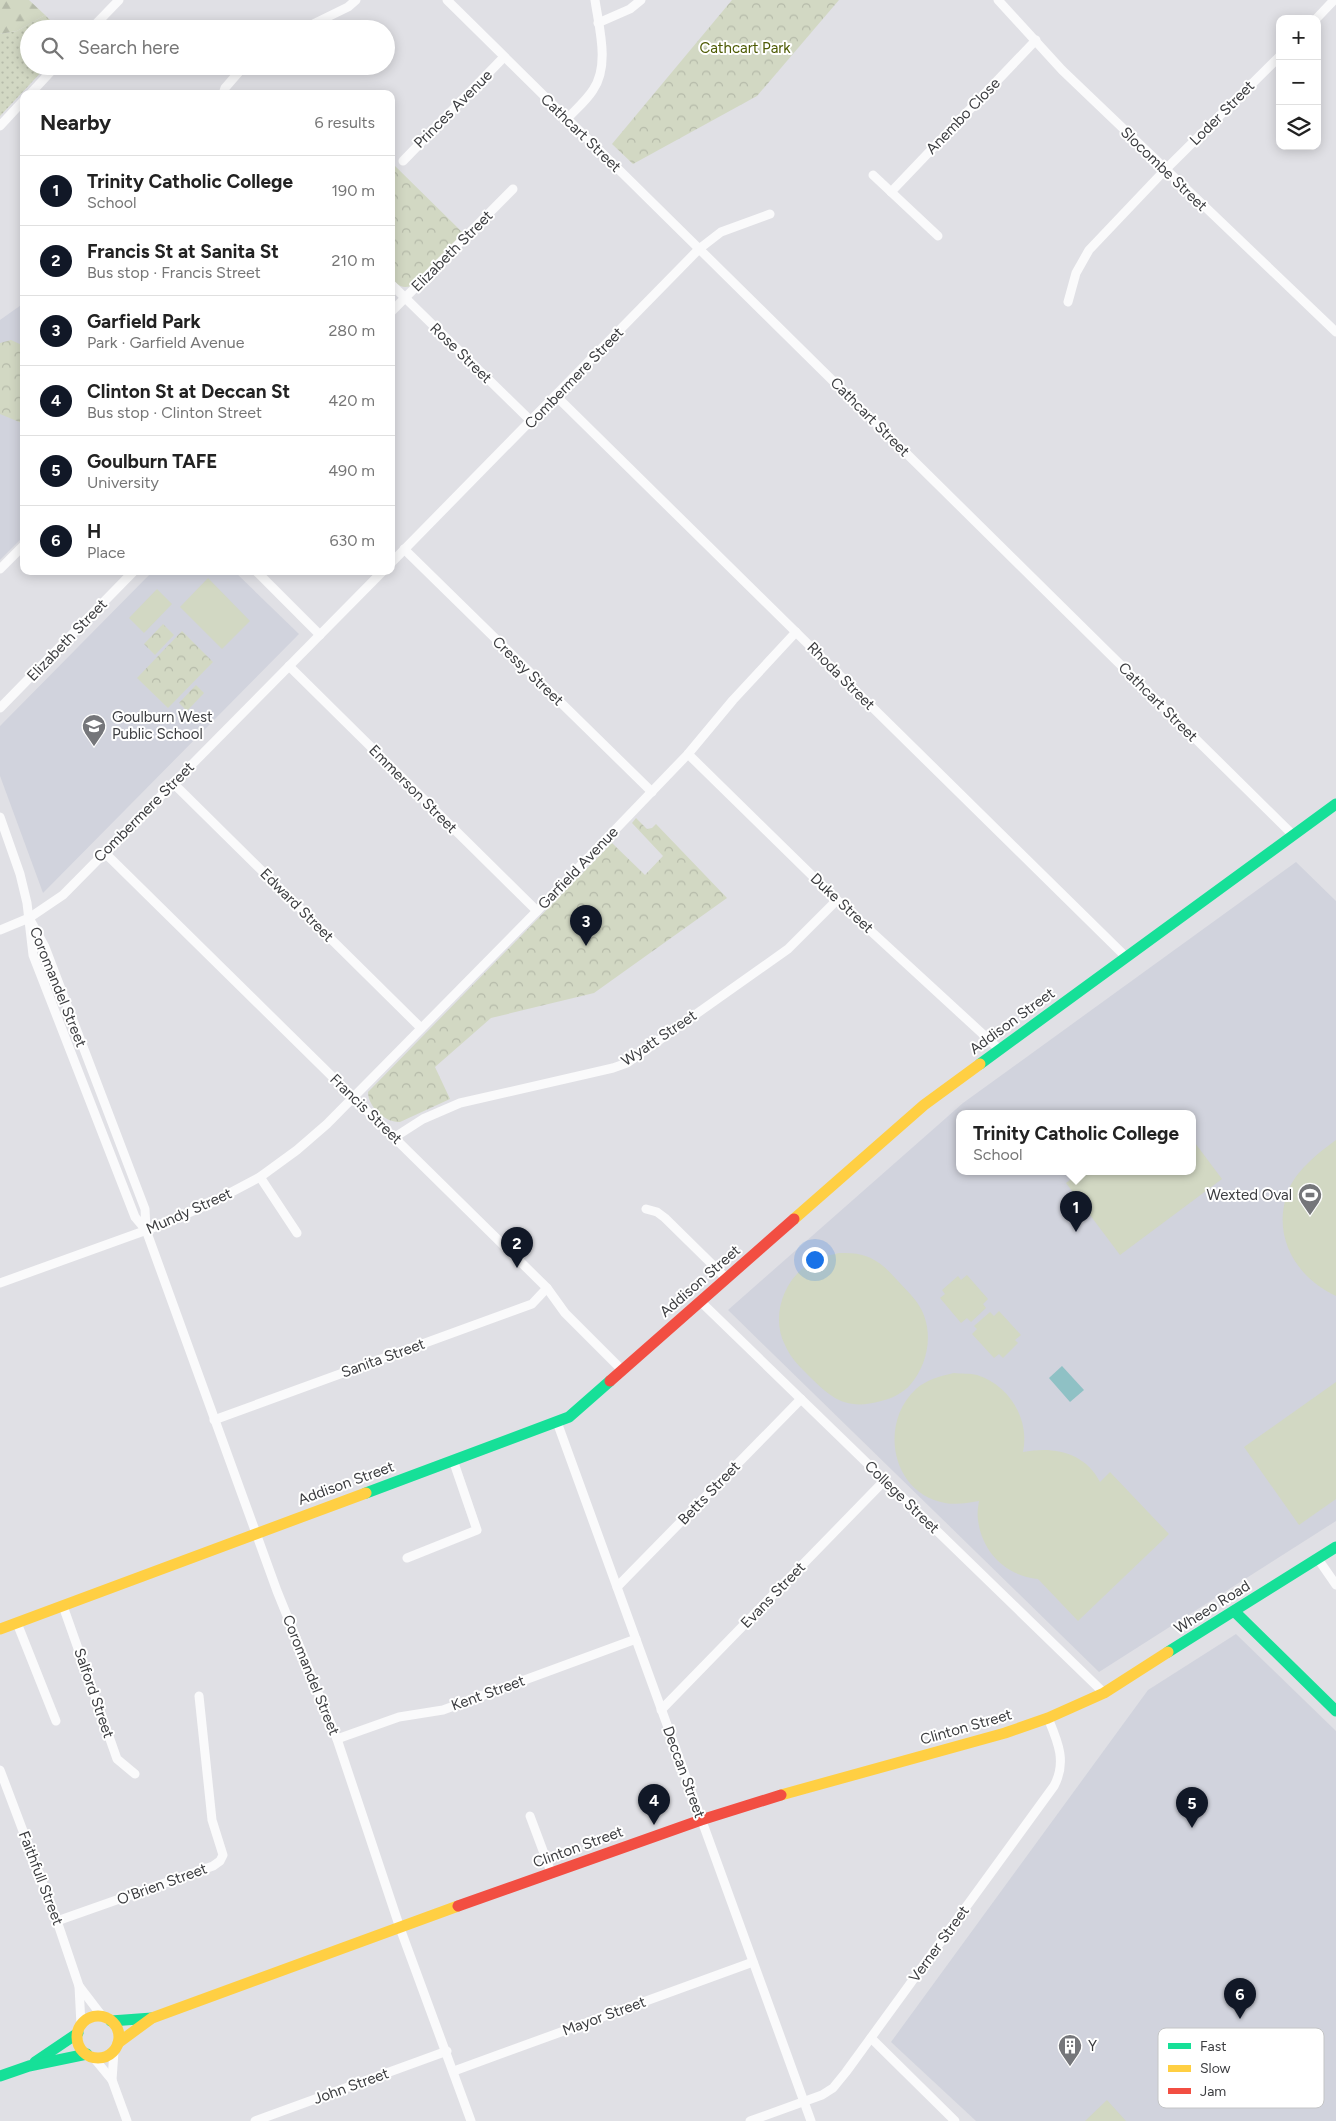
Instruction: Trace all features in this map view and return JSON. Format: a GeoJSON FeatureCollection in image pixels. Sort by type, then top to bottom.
{"type":"FeatureCollection","features":[{"type":"Feature","properties":{"kind":"street"},"geometry":{"type":"LineString","coordinates":[[100,20],[119,0]]}},
{"type":"Feature","properties":{"kind":"street"},"geometry":{"type":"LineString","coordinates":[[321,20],[348,7],[356,0]]}},
{"type":"Feature","properties":{"kind":"street","name":"Cathcart Street"},"geometry":{"type":"LineString","coordinates":[[447,0],[1293,835]]}},
{"type":"Feature","properties":{"kind":"street"},"geometry":{"type":"LineString","coordinates":[[567,119],[592,91],[599,78],[602,64],[595,0]]}},
{"type":"Feature","properties":{"kind":"street"},"geometry":{"type":"LineString","coordinates":[[598,24],[630,9],[640,0]]}},
{"type":"Feature","properties":{"kind":"street","name":"Slocombe Street"},"geometry":{"type":"LineString","coordinates":[[998,0],[1062,70],[1336,332]]}},
{"type":"Feature","properties":{"kind":"street"},"geometry":{"type":"LineString","coordinates":[[1320,15],[1331,3],[1336,13]]}},
{"type":"Feature","properties":{"kind":"street","name":"Anembo Close"},"geometry":{"type":"LineString","coordinates":[[891,192],[1036,40]]}},
{"type":"Feature","properties":{"kind":"street","name":"Princes Avenue"},"geometry":{"type":"LineString","coordinates":[[402,161],[504,57]]}},
{"type":"Feature","properties":{"kind":"street","name":"Loder Street"},"geometry":{"type":"LineString","coordinates":[[1068,302],[1076,273],[1089,250],[1165,170],[1276,60]]}},
{"type":"Feature","properties":{"kind":"street"},"geometry":{"type":"LineString","coordinates":[[34,90],[48,75]]}},
{"type":"Feature","properties":{"kind":"street"},"geometry":{"type":"LineString","coordinates":[[224,90],[236,75]]}},
{"type":"Feature","properties":{"kind":"street"},"geometry":{"type":"LineString","coordinates":[[0,126],[20,104]]}},
{"type":"Feature","properties":{"kind":"street"},"geometry":{"type":"LineString","coordinates":[[872,175],[938,236]]}},
{"type":"Feature","properties":{"kind":"street","name":"Elizabeth Street"},"geometry":{"type":"LineString","coordinates":[[395,308],[513,189]]}},
{"type":"Feature","properties":{"kind":"street","name":"Combermere Street"},"geometry":{"type":"LineString","coordinates":[[395,558],[700,249],[722,232],[770,214]]}},
{"type":"Feature","properties":{"kind":"street","name":"Rose Street"},"geometry":{"type":"LineString","coordinates":[[395,288],[531,421]]}},
{"type":"Feature","properties":{"kind":"street","name":"Rhoda Street"},"geometry":{"type":"LineString","coordinates":[[556,396],[1125,956]]}},
{"type":"Feature","properties":{"kind":"street"},"geometry":{"type":"LineString","coordinates":[[0,569],[20,549]]}},
{"type":"Feature","properties":{"kind":"street","name":"Cressy Street"},"geometry":{"type":"LineString","coordinates":[[404,550],[652,792]]}},
{"type":"Feature","properties":{"kind":"street","name":"Elizabeth Street"},"geometry":{"type":"LineString","coordinates":[[0,708],[130,575]]}},
{"type":"Feature","properties":{"kind":"street"},"geometry":{"type":"LineString","coordinates":[[260,575],[320,635]]}},
{"type":"Feature","properties":{"kind":"street","name":"Combermere Street"},"geometry":{"type":"LineString","coordinates":[[0,930],[29,918],[63,895],[379,575]]}},
{"type":"Feature","properties":{"kind":"street","name":"Garfield Avenue"},"geometry":{"type":"LineString","coordinates":[[353,1097],[652,792],[796,632]]}},
{"type":"Feature","properties":{"kind":"street","name":"Emmerson Street"},"geometry":{"type":"LineString","coordinates":[[289,666],[536,911]]}},
{"type":"Feature","properties":{"kind":"street","name":"Duke Street"},"geometry":{"type":"LineString","coordinates":[[688,754],[837,900],[999,1049]]}},
{"type":"Feature","properties":{"kind":"street","name":"Edward Street"},"geometry":{"type":"LineString","coordinates":[[173,782],[421,1028]]}},
{"type":"Feature","properties":{"kind":"street","name":"Addison Street"},"geometry":{"type":"LineString","coordinates":[[0,1629],[569,1416],[924,1104],[1336,804]]}},
{"type":"Feature","properties":{"kind":"street"},"geometry":{"type":"LineString","coordinates":[[0,817],[20,874],[29,918]]}},
{"type":"Feature","properties":{"kind":"street","name":"Francis Street"},"geometry":{"type":"LineString","coordinates":[[104,852],[547,1288],[565,1313],[622,1370]]}},
{"type":"Feature","properties":{"kind":"street","name":"Wyatt Street"},"geometry":{"type":"LineString","coordinates":[[395,1137],[423,1119],[460,1103],[613,1068],[627,1063],[788,949],[837,900]]}},
{"type":"Feature","properties":{"kind":"street","name":"Coromandel Street"},"geometry":{"type":"LineString","coordinates":[[29,918],[45,947],[145,1209],[146,1230],[276,1590],[337,1740],[400,1928],[447,2051],[471,2121]]}},
{"type":"Feature","properties":{"kind":"street","name":"Coromandel Street"},"geometry":{"type":"LineString","coordinates":[[29,918],[33,954],[135,1216],[146,1230]]}},
{"type":"Feature","properties":{"kind":"street"},"geometry":{"type":"LineString","coordinates":[[57,1018],[70,1013]]}},
{"type":"Feature","properties":{"kind":"street"},"geometry":{"type":"LineString","coordinates":[[84,1086],[96,1081]]}},
{"type":"Feature","properties":{"kind":"street","name":"Mundy Street"},"geometry":{"type":"LineString","coordinates":[[0,1283],[146,1230],[209,1204],[260,1177],[297,1150],[353,1097]]}},
{"type":"Feature","properties":{"kind":"street"},"geometry":{"type":"LineString","coordinates":[[110,1152],[121,1148]]}},
{"type":"Feature","properties":{"kind":"street"},"geometry":{"type":"LineString","coordinates":[[260,1177],[297,1233]]}},
{"type":"Feature","properties":{"kind":"street"},"geometry":{"type":"LineString","coordinates":[[646,1209],[657,1212],[665,1218],[726,1278]]}},
{"type":"Feature","properties":{"kind":"street","name":"Sanita Street"},"geometry":{"type":"LineString","coordinates":[[214,1420],[532,1304],[547,1288]]}},
{"type":"Feature","properties":{"kind":"street","name":"College Street"},"geometry":{"type":"LineString","coordinates":[[700,1301],[1104,1692]]}},
{"type":"Feature","properties":{"kind":"street","name":"Betts Street"},"geometry":{"type":"LineString","coordinates":[[617,1587],[801,1399]]}},
{"type":"Feature","properties":{"kind":"street","name":"Deccan Street"},"geometry":{"type":"LineString","coordinates":[[557,1422],[811,2121]]}},
{"type":"Feature","properties":{"kind":"street"},"geometry":{"type":"LineString","coordinates":[[407,1558],[476,1530],[452,1460]]}},
{"type":"Feature","properties":{"kind":"street","name":"Evans Street"},"geometry":{"type":"LineString","coordinates":[[661,1710],[885,1480]]}},
{"type":"Feature","properties":{"kind":"street","name":"Wheeo Road"},"geometry":{"type":"LineString","coordinates":[[1104,1692],[1336,1547]]}},
{"type":"Feature","properties":{"kind":"street"},"geometry":{"type":"LineString","coordinates":[[1318,1559],[1336,1585]]}},
{"type":"Feature","properties":{"kind":"street","name":"Salford Street"},"geometry":{"type":"LineString","coordinates":[[63,1606],[117,1759],[135,1774]]}},
{"type":"Feature","properties":{"kind":"street"},"geometry":{"type":"LineString","coordinates":[[1234,1611],[1336,1711]]}},
{"type":"Feature","properties":{"kind":"street"},"geometry":{"type":"LineString","coordinates":[[17,1623],[56,1722]]}},
{"type":"Feature","properties":{"kind":"street","name":"Kent Street"},"geometry":{"type":"LineString","coordinates":[[337,1740],[399,1717],[443,1710],[636,1639]]}},
{"type":"Feature","properties":{"kind":"street","name":"Clinton Street"},"geometry":{"type":"LineString","coordinates":[[106,2019],[152,2018],[551,1872],[701,1820],[777,1796],[1005,1733],[1048,1718],[1104,1692]]}},
{"type":"Feature","properties":{"kind":"street","name":"O'Brien Street"},"geometry":{"type":"LineString","coordinates":[[57,1921],[213,1866],[220,1861],[223,1855],[212,1820],[199,1696]]}},
{"type":"Feature","properties":{"kind":"street","name":"Verner Street"},"geometry":{"type":"LineString","coordinates":[[750,2121],[822,2095],[833,2088],[871,2038],[1054,1786],[1060,1770],[1061,1755],[1048,1718]]}},
{"type":"Feature","properties":{"kind":"street","name":"Faithfull Street"},"geometry":{"type":"LineString","coordinates":[[0,1770],[57,1921],[79,1986],[80,2029]]}},
{"type":"Feature","properties":{"kind":"street"},"geometry":{"type":"LineString","coordinates":[[530,1816],[551,1872]]}},
{"type":"Feature","properties":{"kind":"street","name":"Mayor Street"},"geometry":{"type":"LineString","coordinates":[[454,2071],[753,1962]]}},
{"type":"Feature","properties":{"kind":"street","name":"Faithfull Street"},"geometry":{"type":"LineString","coordinates":[[79,1986],[106,2019]]}},
{"type":"Feature","properties":{"kind":"street"},"geometry":{"type":"LineString","coordinates":[[29,2066],[80,2029],[90,2018],[106,2019],[118,2031],[112,2080]]}},
{"type":"Feature","properties":{"kind":"street","name":"Clinton Street"},"geometry":{"type":"LineString","coordinates":[[116,2047],[152,2018]]}},
{"type":"Feature","properties":{"kind":"street"},"geometry":{"type":"LineString","coordinates":[[80,2029],[79,2045],[112,2080],[127,2121]]}},
{"type":"Feature","properties":{"kind":"street"},"geometry":{"type":"LineString","coordinates":[[871,2038],[956,2121]]}},
{"type":"Feature","properties":{"kind":"street"},"geometry":{"type":"LineString","coordinates":[[0,2076],[29,2066],[90,2056],[104,2057],[116,2047]]}},
{"type":"Feature","properties":{"kind":"street","name":"John Street"},"geometry":{"type":"LineString","coordinates":[[255,2121],[447,2051]]}},
{"type":"Feature","properties":{"kind":"shaded area"},"geometry":{"type":"Polygon","coordinates":[[[20,306],[20,540],[0,560],[0,320],[20,306]]]}},
{"type":"Feature","properties":{"kind":"shaded area","name":"Goulburn West Public School"},"geometry":{"type":"Polygon","coordinates":[[[149,575],[238,575],[299,634],[43,893],[0,776],[0,726],[149,575]]]}},
{"type":"Feature","properties":{"kind":"shaded area"},"geometry":{"type":"Polygon","coordinates":[[[1296,862],[1336,901],[1336,1521],[1099,1672],[728,1310],[963,1103],[1296,862]]]}},
{"type":"Feature","properties":{"kind":"shaded area"},"geometry":{"type":"Polygon","coordinates":[[[1236,1634],[1336,1731],[1336,2121],[976,2121],[891,2042],[1148,1690],[1236,1634]]]}},
{"type":"Feature","properties":{"kind":"green space"},"geometry":{"type":"Polygon","coordinates":[[[0,0],[29,0],[45,15],[36,20],[20,20],[20,29],[0,34],[0,0]]]}},
{"type":"Feature","properties":{"kind":"green space","name":"Cathcart Park"},"geometry":{"type":"Polygon","coordinates":[[[732,0],[839,0],[757,96],[633,164],[612,144],[732,0]]]}},
{"type":"Feature","properties":{"kind":"green space"},"geometry":{"type":"Polygon","coordinates":[[[45,15],[50,20],[36,20],[45,15]]]}},
{"type":"Feature","properties":{"kind":"green space"},"geometry":{"type":"Polygon","coordinates":[[[20,29],[20,75],[39,75],[24,90],[20,90],[20,95],[0,116],[0,34],[20,29]]]}},
{"type":"Feature","properties":{"kind":"green space"},"geometry":{"type":"Polygon","coordinates":[[[395,166],[463,233],[411,286],[400,286],[396,283],[395,166]]]}},
{"type":"Feature","properties":{"kind":"green space"},"geometry":{"type":"Polygon","coordinates":[[[11,340],[20,344],[20,422],[0,414],[0,343],[11,340]]]}},
{"type":"Feature","properties":{"kind":"green space"},"geometry":{"type":"Polygon","coordinates":[[[208,578],[250,621],[222,649],[180,607],[208,578]]]}},
{"type":"Feature","properties":{"kind":"green space"},"geometry":{"type":"Polygon","coordinates":[[[157,589],[172,604],[144,633],[129,618],[157,589]]]}},
{"type":"Feature","properties":{"kind":"green space"},"geometry":{"type":"Polygon","coordinates":[[[163,624],[174,635],[155,655],[144,644],[163,624]]]}},
{"type":"Feature","properties":{"kind":"green space"},"geometry":{"type":"Polygon","coordinates":[[[182,631],[213,662],[168,708],[137,678],[182,631]]]}},
{"type":"Feature","properties":{"kind":"green space"},"geometry":{"type":"Polygon","coordinates":[[[196,685],[204,693],[187,711],[179,703],[196,685]]]}},
{"type":"Feature","properties":{"kind":"green space"},"geometry":{"type":"Polygon","coordinates":[[[636,818],[647,829],[652,828],[656,824],[727,898],[594,993],[491,1018],[435,1067],[450,1099],[400,1122],[389,1120],[379,1113],[371,1103],[368,1092],[612,843],[645,875],[663,856],[632,823],[636,818]]]}},
{"type":"Feature","properties":{"kind":"green space","name":"Wexted Oval"},"geometry":{"type":"Polygon","coordinates":[[[1336,1140],[1336,1296],[1310,1279],[1291,1255],[1283,1226],[1283,1210],[1290,1186],[1295,1178],[1314,1157],[1336,1140]]]}},
{"type":"Feature","properties":{"kind":"green space"},"geometry":{"type":"Polygon","coordinates":[[[1196,1144],[1222,1179],[1120,1255],[1066,1183],[1077,1175],[1196,1175],[1196,1144]]]}},
{"type":"Feature","properties":{"kind":"green space"},"geometry":{"type":"Polygon","coordinates":[[[839,1253],[862,1255],[882,1265],[914,1298],[926,1321],[928,1344],[926,1355],[917,1376],[904,1391],[885,1400],[869,1404],[858,1404],[849,1403],[832,1396],[816,1383],[795,1361],[781,1335],[779,1315],[781,1304],[784,1294],[795,1276],[815,1260],[839,1253]]]}},
{"type":"Feature","properties":{"kind":"green space"},"geometry":{"type":"Polygon","coordinates":[[[967,1275],[988,1299],[983,1304],[986,1308],[971,1322],[967,1318],[961,1323],[940,1298],[945,1294],[942,1290],[958,1276],[961,1280],[967,1275]]]}},
{"type":"Feature","properties":{"kind":"green space"},"geometry":{"type":"Polygon","coordinates":[[[999,1311],[1021,1335],[1015,1340],[1018,1343],[1003,1358],[999,1354],[994,1358],[972,1334],[977,1329],[974,1326],[990,1312],[994,1316],[999,1311]]]}},
{"type":"Feature","properties":{"kind":"green space"},"geometry":{"type":"Polygon","coordinates":[[[954,1373],[977,1375],[999,1387],[1007,1395],[1015,1405],[1020,1416],[1023,1427],[1023,1452],[1046,1450],[1067,1454],[1086,1464],[1100,1482],[1110,1472],[1169,1534],[1078,1621],[1038,1579],[1016,1573],[1006,1567],[990,1552],[980,1532],[978,1520],[979,1501],[949,1504],[927,1497],[913,1486],[903,1472],[896,1456],[895,1438],[897,1420],[904,1404],[916,1389],[924,1383],[954,1373]]]}},
{"type":"Feature","properties":{"kind":"green space"},"geometry":{"type":"Polygon","coordinates":[[[1336,1382],[1336,1499],[1299,1525],[1244,1447],[1336,1382]]]}},
{"type":"Feature","properties":{"kind":"green space"},"geometry":{"type":"Polygon","coordinates":[[[1107,2100],[1126,2121],[1085,2121],[1107,2100]]]}},
{"type":"Feature","properties":{"kind":"water"},"geometry":{"type":"Polygon","coordinates":[[[1062,1366],[1084,1390],[1070,1402],[1049,1378],[1062,1366]]]}},
{"type":"Feature","properties":{"kind":"traffic: fast"},"geometry":{"type":"LineString","coordinates":[[980,1064],[1336,804]]}},
{"type":"Feature","properties":{"kind":"traffic: fast"},"geometry":{"type":"LineString","coordinates":[[366,1493],[569,1417],[610,1381]]}},
{"type":"Feature","properties":{"kind":"traffic: fast"},"geometry":{"type":"LineString","coordinates":[[1168,1652],[1336,1547]]}},
{"type":"Feature","properties":{"kind":"traffic: fast"},"geometry":{"type":"LineString","coordinates":[[1234,1611],[1336,1711]]}},
{"type":"Feature","properties":{"kind":"traffic: fast"},"geometry":{"type":"LineString","coordinates":[[111,2021],[152,2018]]}},
{"type":"Feature","properties":{"kind":"traffic: fast"},"geometry":{"type":"LineString","coordinates":[[35,2062],[78,2033]]}},
{"type":"Feature","properties":{"kind":"traffic: fast"},"geometry":{"type":"LineString","coordinates":[[0,2076],[29,2066],[87,2054]]}},
{"type":"Feature","properties":{"kind":"traffic: slow"},"geometry":{"type":"LineString","coordinates":[[794,1219],[924,1105],[980,1064]]}},
{"type":"Feature","properties":{"kind":"traffic: slow"},"geometry":{"type":"LineString","coordinates":[[0,1629],[366,1493]]}},
{"type":"Feature","properties":{"kind":"traffic: slow"},"geometry":{"type":"LineString","coordinates":[[781,1795],[1005,1733],[1048,1718],[1104,1693],[1168,1652]]}},
{"type":"Feature","properties":{"kind":"traffic: slow"},"geometry":{"type":"LineString","coordinates":[[118,2043],[152,2018],[458,1906]]}},
{"type":"Feature","properties":{"kind":"traffic: slow"},"geometry":{"type":"LineString","coordinates":[[98,2016],[113,2022],[119,2037],[113,2052],[98,2058],[83,2052],[77,2037],[83,2022],[98,2016]]}},
{"type":"Feature","properties":{"kind":"traffic: jam"},"geometry":{"type":"LineString","coordinates":[[610,1381],[794,1219]]}},
{"type":"Feature","properties":{"kind":"traffic: jam"},"geometry":{"type":"LineString","coordinates":[[458,1906],[701,1820],[781,1795]]}},
{"type":"Feature","properties":{"kind":"place","name":"Goulburn West Public School"},"geometry":{"type":"Point","coordinates":[94,747]}},
{"type":"Feature","properties":{"kind":"place","name":"Garfield Park"},"geometry":{"type":"Point","coordinates":[586,946]}},
{"type":"Feature","properties":{"kind":"place","name":"Wexted Oval"},"geometry":{"type":"Point","coordinates":[1310,1216]}},
{"type":"Feature","properties":{"kind":"place","name":"Trinity Catholic College"},"geometry":{"type":"Point","coordinates":[1076,1232]}},
{"type":"Feature","properties":{"kind":"place","name":"Francis St at Sanita St"},"geometry":{"type":"Point","coordinates":[517,1268]}},
{"type":"Feature","properties":{"kind":"place","name":"Clinton St at Deccan St"},"geometry":{"type":"Point","coordinates":[654,1825]}},
{"type":"Feature","properties":{"kind":"place","name":"Goulburn TAFE"},"geometry":{"type":"Point","coordinates":[1192,1828]}},
{"type":"Feature","properties":{"kind":"place","name":"H"},"geometry":{"type":"Point","coordinates":[1240,2019]}},
{"type":"Feature","properties":{"kind":"place","name":"Y"},"geometry":{"type":"Point","coordinates":[1070,2067]}}]}
